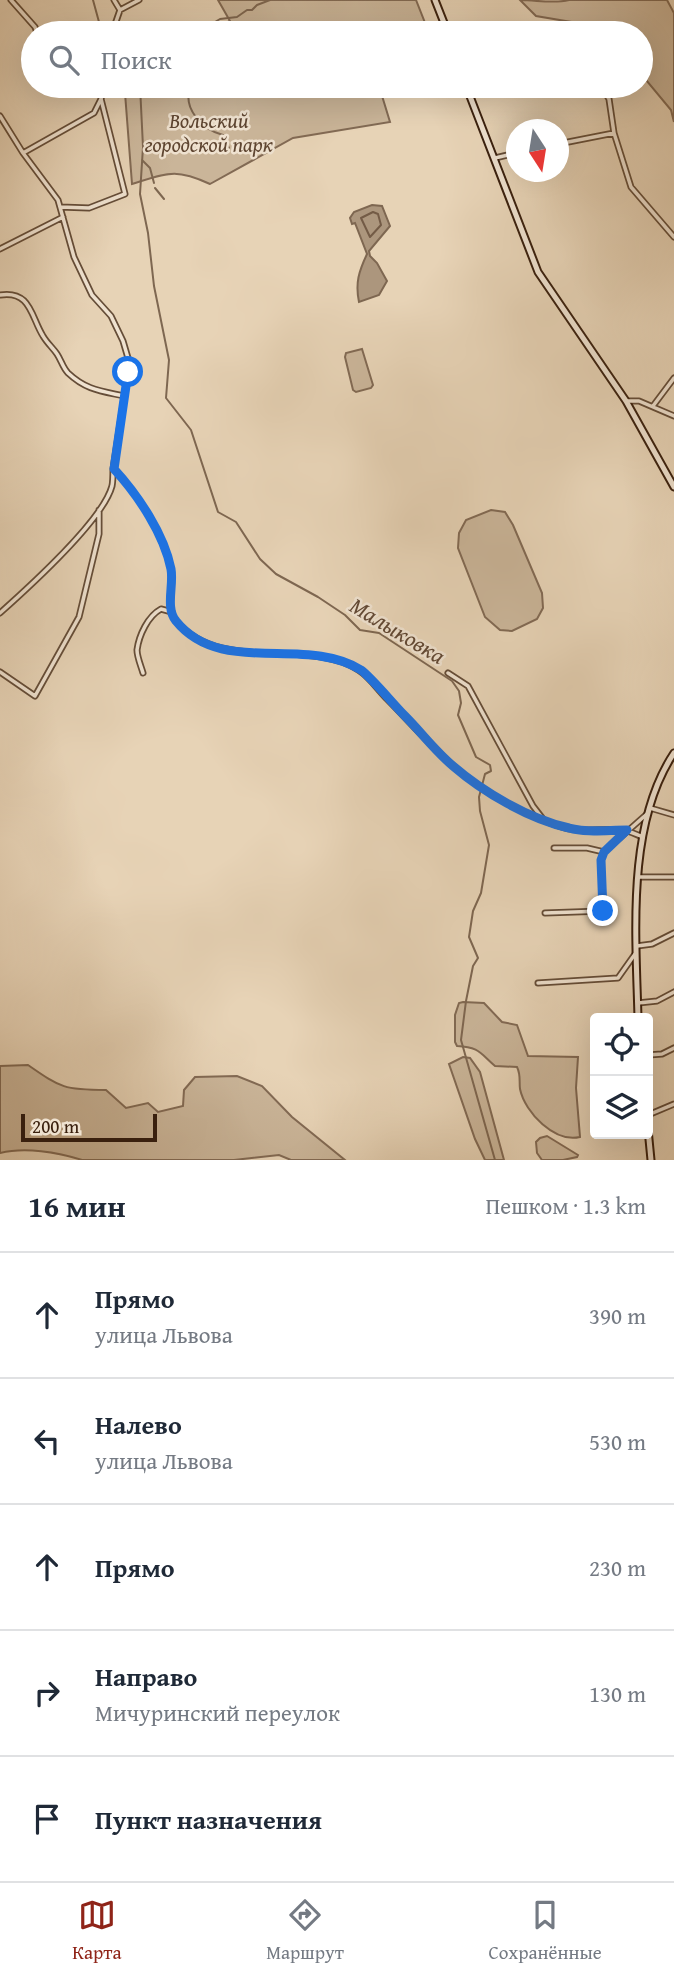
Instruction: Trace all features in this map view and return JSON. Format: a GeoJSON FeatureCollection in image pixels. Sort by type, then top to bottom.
{"type":"FeatureCollection","features":[{"type":"Feature","properties":{"kind":"main road"},"geometry":{"type":"LineString","coordinates":[[435,0],[443,21]]}},
{"type":"Feature","properties":{"kind":"main road"},"geometry":{"type":"LineString","coordinates":[[471,98],[538,272],[626,401],[674,487]]}},
{"type":"Feature","properties":{"kind":"main road"},"geometry":{"type":"LineString","coordinates":[[638,1013],[638,877],[643,836],[654,791],[674,753]]}},
{"type":"Feature","properties":{"kind":"main road"},"geometry":{"type":"LineString","coordinates":[[649,1139],[651,1160]]}},
{"type":"Feature","properties":{"kind":"street"},"geometry":{"type":"LineString","coordinates":[[10,0],[29,21]]}},
{"type":"Feature","properties":{"kind":"street"},"geometry":{"type":"LineString","coordinates":[[114,0],[120,10]]}},
{"type":"Feature","properties":{"kind":"street"},"geometry":{"type":"LineString","coordinates":[[116,21],[120,10],[139,0]]}},
{"type":"Feature","properties":{"kind":"street"},"geometry":{"type":"LineString","coordinates":[[608,98],[614,133],[631,187],[674,236]]}},
{"type":"Feature","properties":{"kind":"street"},"geometry":{"type":"LineString","coordinates":[[23,153],[94,113],[101,99]]}},
{"type":"Feature","properties":{"kind":"street"},"geometry":{"type":"LineString","coordinates":[[60,206],[89,208],[125,194],[101,99]]}},
{"type":"Feature","properties":{"kind":"street"},"geometry":{"type":"LineString","coordinates":[[0,116],[58,200],[74,257],[92,295],[111,316],[123,341],[128,365],[111,487],[99,510],[44,574],[0,613]]}},
{"type":"Feature","properties":{"kind":"street"},"geometry":{"type":"LineString","coordinates":[[569,142],[614,133]]}},
{"type":"Feature","properties":{"kind":"street"},"geometry":{"type":"LineString","coordinates":[[494,158],[506,155]]}},
{"type":"Feature","properties":{"kind":"street"},"geometry":{"type":"LineString","coordinates":[[0,249],[63,217]]}},
{"type":"Feature","properties":{"kind":"street"},"geometry":{"type":"LineString","coordinates":[[0,295],[11,293],[33,312],[43,337],[56,352],[66,371],[90,389],[124,396]]}},
{"type":"Feature","properties":{"kind":"street"},"geometry":{"type":"LineString","coordinates":[[653,406],[674,378]]}},
{"type":"Feature","properties":{"kind":"street"},"geometry":{"type":"LineString","coordinates":[[626,401],[639,401],[674,416]]}},
{"type":"Feature","properties":{"kind":"street"},"geometry":{"type":"LineString","coordinates":[[114,469],[132,488],[150,517],[170,565],[173,581],[172,612],[175,620],[201,642],[234,650],[277,655],[316,655],[362,671],[450,764],[487,792],[544,820],[571,829],[627,830],[643,836]]}},
{"type":"Feature","properties":{"kind":"street"},"geometry":{"type":"LineString","coordinates":[[0,672],[34,696],[79,617],[99,534],[99,510]]}},
{"type":"Feature","properties":{"kind":"street"},"geometry":{"type":"LineString","coordinates":[[143,673],[137,652],[143,631],[156,612],[161,609],[172,612]]}},
{"type":"Feature","properties":{"kind":"street"},"geometry":{"type":"LineString","coordinates":[[448,673],[468,686],[533,806],[544,820]]}},
{"type":"Feature","properties":{"kind":"street"},"geometry":{"type":"LineString","coordinates":[[545,913],[603,911],[601,860],[604,852],[650,810],[674,815]]}},
{"type":"Feature","properties":{"kind":"street"},"geometry":{"type":"LineString","coordinates":[[554,848],[587,848],[604,852]]}},
{"type":"Feature","properties":{"kind":"street"},"geometry":{"type":"LineString","coordinates":[[638,877],[674,877]]}},
{"type":"Feature","properties":{"kind":"street"},"geometry":{"type":"LineString","coordinates":[[538,983],[618,978],[637,949],[674,933]]}},
{"type":"Feature","properties":{"kind":"street"},"geometry":{"type":"LineString","coordinates":[[638,1003],[657,1001],[674,992]]}},
{"type":"Feature","properties":{"kind":"street"},"geometry":{"type":"LineString","coordinates":[[653,1055],[662,1054],[674,1048]]}},
{"type":"Feature","properties":{"kind":"street"},"geometry":{"type":"LineString","coordinates":[[653,1113],[674,1104]]}},
{"type":"Feature","properties":{"kind":"green space"},"geometry":{"type":"Polygon","coordinates":[[[218,0],[416,0],[424,21],[230,21],[218,0]]]}},
{"type":"Feature","properties":{"kind":"green space"},"geometry":{"type":"Polygon","coordinates":[[[520,0],[667,0],[674,13],[674,122],[671,110],[653,88],[653,21],[566,21],[536,16],[520,0]]]}},
{"type":"Feature","properties":{"kind":"green space","name":"Вольский городской парк"},"geometry":{"type":"Polygon","coordinates":[[[125,98],[383,98],[390,122],[293,138],[210,184],[188,176],[171,174],[132,184],[125,98]]]}},
{"type":"Feature","properties":{"kind":"green space"},"geometry":{"type":"Polygon","coordinates":[[[362,349],[373,385],[356,392],[353,390],[345,357],[346,353],[362,349]]]}},
{"type":"Feature","properties":{"kind":"green space"},"geometry":{"type":"Polygon","coordinates":[[[491,510],[505,512],[513,525],[542,593],[543,608],[537,619],[512,631],[500,630],[485,617],[458,548],[459,533],[466,520],[491,510]]]}},
{"type":"Feature","properties":{"kind":"green space"},"geometry":{"type":"Polygon","coordinates":[[[459,1003],[484,1003],[502,1022],[517,1025],[528,1056],[578,1057],[576,1088],[580,1137],[570,1138],[551,1131],[535,1116],[523,1098],[517,1067],[495,1066],[475,1049],[457,1046],[455,1015],[459,1003]]]}},
{"type":"Feature","properties":{"kind":"green space"},"geometry":{"type":"Polygon","coordinates":[[[463,1057],[470,1058],[480,1072],[504,1160],[485,1160],[475,1139],[449,1064],[463,1057]]]}},
{"type":"Feature","properties":{"kind":"green space"},"geometry":{"type":"Polygon","coordinates":[[[28,1065],[64,1086],[106,1090],[126,1108],[148,1103],[158,1112],[183,1106],[184,1090],[195,1077],[237,1076],[262,1086],[292,1117],[345,1160],[291,1160],[279,1155],[234,1160],[82,1160],[41,1151],[0,1153],[0,1066],[28,1065]]]}},
{"type":"Feature","properties":{"kind":"green space"},"geometry":{"type":"Polygon","coordinates":[[[547,1136],[578,1155],[577,1157],[542,1160],[537,1153],[536,1142],[547,1136]]]}},
{"type":"Feature","properties":{"kind":"water"},"geometry":{"type":"Polygon","coordinates":[[[372,205],[382,206],[390,226],[369,251],[387,281],[379,295],[359,302],[358,277],[367,254],[355,223],[352,224],[350,218],[354,212],[372,205]]]}},
{"type":"Feature","properties":{"kind":"waterway","name":"Малыковка"},"geometry":{"type":"LineString","coordinates":[[93,0],[99,21]]}},
{"type":"Feature","properties":{"kind":"waterway"},"geometry":{"type":"LineString","coordinates":[[217,21],[237,17],[270,0]]}},
{"type":"Feature","properties":{"kind":"waterway","name":"Малыковка"},"geometry":{"type":"LineString","coordinates":[[141,98],[143,147],[140,194],[169,360],[166,398],[191,430],[218,512],[236,522],[260,559],[276,574],[318,597],[345,615],[360,630],[379,633],[452,681],[459,691],[461,703],[458,715],[476,757],[490,765],[491,771],[485,774],[479,797],[489,845],[481,893],[473,911],[469,937],[478,958],[473,966],[461,1040],[495,1160]]}},
{"type":"Feature","properties":{"kind":"waterway"},"geometry":{"type":"LineString","coordinates":[[189,98],[191,110],[196,117],[208,128],[223,135],[229,148]]}},
{"type":"Feature","properties":{"kind":"waterway"},"geometry":{"type":"LineString","coordinates":[[142,160],[150,168],[154,183]]}},
{"type":"Feature","properties":{"kind":"waterway"},"geometry":{"type":"LineString","coordinates":[[155,188],[164,199]]}},
{"type":"Feature","properties":{"kind":"route"},"geometry":{"type":"LineString","coordinates":[[128,372],[114,469],[132,488],[150,517],[170,565],[173,581],[170,608],[175,620],[201,642],[234,650],[277,655],[316,655],[362,671],[450,764],[487,792],[544,820],[571,829],[627,830],[604,852],[601,860],[603,911]]}}]}
